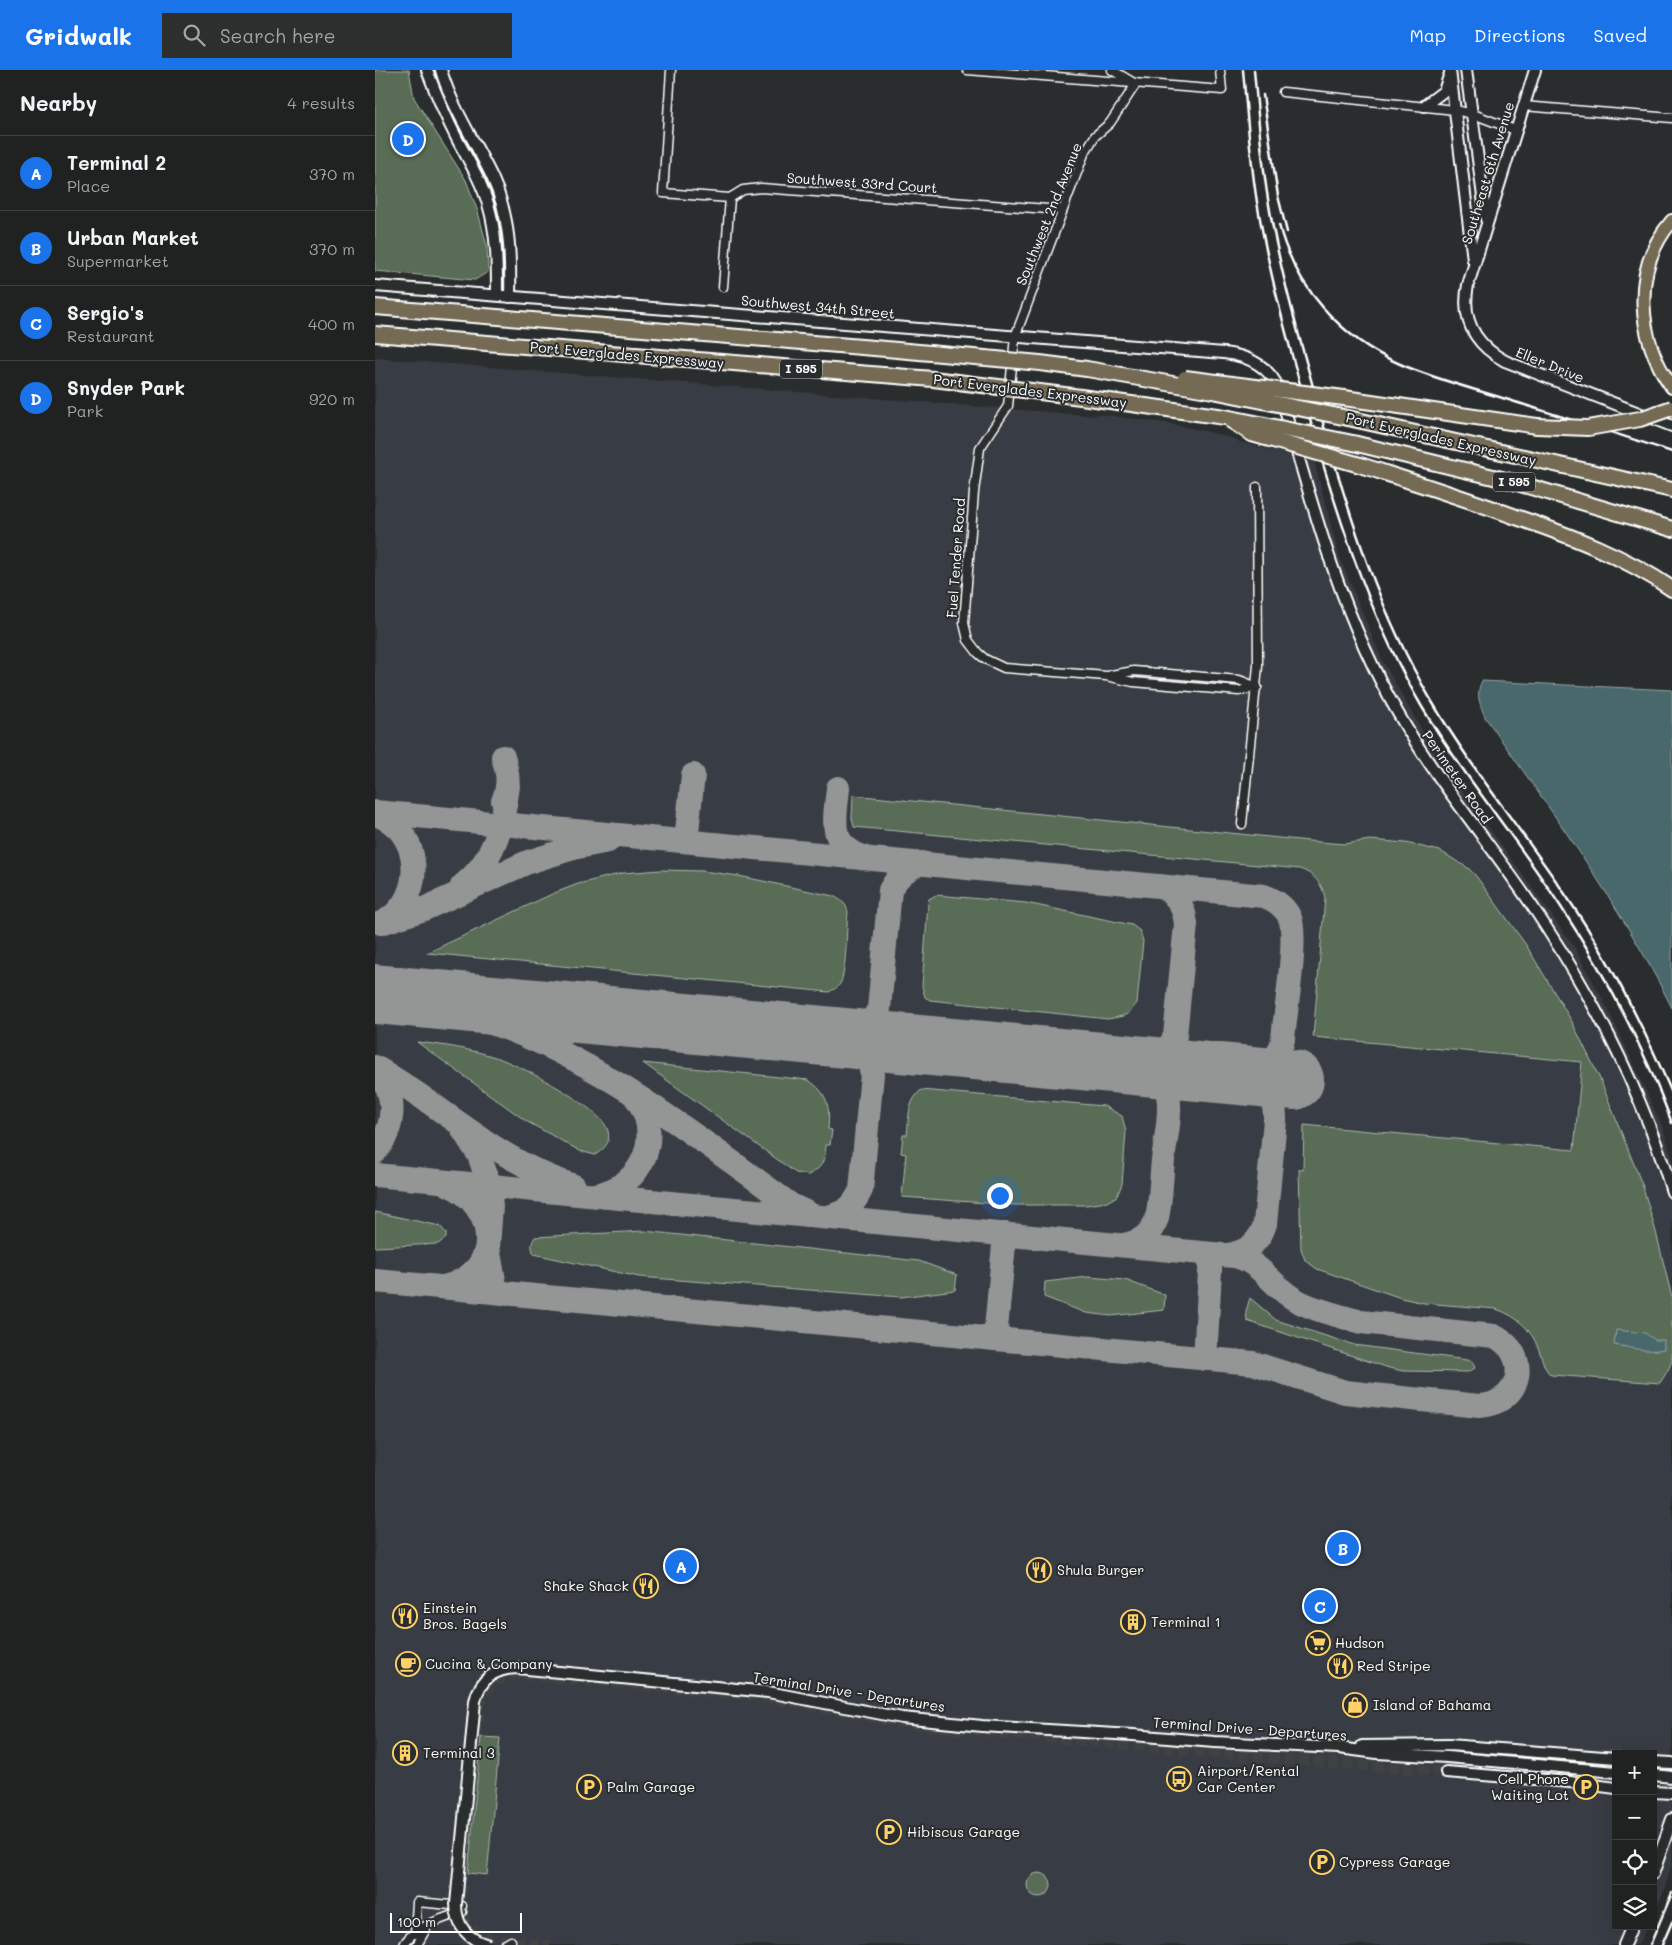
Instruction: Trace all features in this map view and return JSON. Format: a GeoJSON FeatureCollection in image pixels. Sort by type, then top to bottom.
{"type":"FeatureCollection","features":[{"type":"Feature","properties":{"kind":"highway","name":"Port Everglades Expressway"},"geometry":{"type":"LineString","coordinates":[[375,307],[921,352],[1087,369],[1223,393],[1347,418],[1672,490]]}},
{"type":"Feature","properties":{"kind":"highway","name":"Port Everglades Expressway"},"geometry":{"type":"LineString","coordinates":[[375,334],[933,379],[1225,417],[1353,443],[1514,482],[1672,530]]}},
{"type":"Feature","properties":{"kind":"highway"},"geometry":{"type":"LineString","coordinates":[[1087,369],[1209,380],[1537,426],[1588,428],[1640,419],[1672,408]]}},
{"type":"Feature","properties":{"kind":"highway"},"geometry":{"type":"LineString","coordinates":[[1225,417],[1252,434],[1447,492],[1575,538],[1637,567],[1672,589]]}},
{"type":"Feature","properties":{"kind":"main road"},"geometry":{"type":"LineString","coordinates":[[1672,221],[1662,234],[1651,257],[1646,273],[1643,303],[1645,322],[1652,350],[1663,375],[1672,387]]}},
{"type":"Feature","properties":{"kind":"street"},"geometry":{"type":"LineString","coordinates":[[427,70],[445,116],[480,182],[488,203],[497,255],[497,296]]}},
{"type":"Feature","properties":{"kind":"street"},"geometry":{"type":"LineString","coordinates":[[441,70],[455,106],[492,177],[503,207],[509,239],[511,296]]}},
{"type":"Feature","properties":{"kind":"street","name":"Southwest 33rd Court"},"geometry":{"type":"LineString","coordinates":[[671,70],[663,193],[730,198],[743,190],[761,188],[1062,210]]}},
{"type":"Feature","properties":{"kind":"street"},"geometry":{"type":"LineString","coordinates":[[967,70],[1222,90],[1220,70]]}},
{"type":"Feature","properties":{"kind":"street"},"geometry":{"type":"LineString","coordinates":[[1111,70],[1136,84]]}},
{"type":"Feature","properties":{"kind":"street"},"geometry":{"type":"LineString","coordinates":[[1124,70],[1136,84]]}},
{"type":"Feature","properties":{"kind":"street"},"geometry":{"type":"LineString","coordinates":[[1424,106],[1444,91],[1450,70]]}},
{"type":"Feature","properties":{"kind":"street"},"geometry":{"type":"LineString","coordinates":[[1450,70],[1474,266]]}},
{"type":"Feature","properties":{"kind":"street"},"geometry":{"type":"LineString","coordinates":[[1466,70],[1486,223]]}},
{"type":"Feature","properties":{"kind":"street","name":"Southeast 6th Avenue"},"geometry":{"type":"LineString","coordinates":[[1468,285],[1535,70]]}},
{"type":"Feature","properties":{"kind":"street","name":"Southwest 2nd Avenue"},"geometry":{"type":"LineString","coordinates":[[1015,337],[1083,154],[1095,136],[1110,123],[1136,84]]}},
{"type":"Feature","properties":{"kind":"street"},"geometry":{"type":"LineString","coordinates":[[1283,92],[1455,110],[1473,114],[1515,130]]}},
{"type":"Feature","properties":{"kind":"street"},"geometry":{"type":"LineString","coordinates":[[1523,106],[1672,118]]}},
{"type":"Feature","properties":{"kind":"street"},"geometry":{"type":"LineString","coordinates":[[723,287],[730,198]]}},
{"type":"Feature","properties":{"kind":"street","name":"Eller Drive"},"geometry":{"type":"LineString","coordinates":[[1468,285],[1465,306],[1469,322],[1478,339],[1497,357],[1514,366],[1672,426]]}},
{"type":"Feature","properties":{"kind":"street","name":"Southwest 34th Street"},"geometry":{"type":"LineString","coordinates":[[375,286],[1224,353],[1242,356],[1257,362]]}},
{"type":"Feature","properties":{"kind":"street","name":"Fuel Tender Road"},"geometry":{"type":"LineString","coordinates":[[1015,337],[1008,406],[980,448],[974,492],[964,605],[965,631],[968,640],[985,659],[1004,668],[1106,676],[1133,682],[1239,691],[1257,687]]}},
{"type":"Feature","properties":{"kind":"street","name":"Perimeter Road"},"geometry":{"type":"LineString","coordinates":[[1257,362],[1268,371],[1279,389],[1317,522],[1371,665],[1424,757],[1526,896],[1586,992],[1645,1115],[1672,1192]]}},
{"type":"Feature","properties":{"kind":"street"},"geometry":{"type":"LineString","coordinates":[[1241,824],[1257,687],[1257,487]]}},
{"type":"Feature","properties":{"kind":"street","name":"Terminal Drive - Departures"},"geometry":{"type":"LineString","coordinates":[[489,1945],[477,1941],[463,1931],[457,1918],[456,1904],[475,1701],[483,1682],[492,1674],[504,1669],[517,1668],[768,1692],[902,1718],[955,1723],[1133,1734],[1214,1742],[1339,1748],[1377,1753],[1447,1757],[1612,1772]]}},
{"type":"Feature","properties":{"kind":"street"},"geometry":{"type":"LineString","coordinates":[[1339,1748],[1379,1745],[1449,1745],[1612,1758]]}},
{"type":"Feature","properties":{"kind":"street"},"geometry":{"type":"LineString","coordinates":[[1657,1762],[1672,1763]]}},
{"type":"Feature","properties":{"kind":"street"},"geometry":{"type":"LineString","coordinates":[[1446,1772],[1612,1788]]}},
{"type":"Feature","properties":{"kind":"street"},"geometry":{"type":"LineString","coordinates":[[1657,1775],[1672,1777]]}},
{"type":"Feature","properties":{"kind":"street"},"geometry":{"type":"LineString","coordinates":[[1657,1792],[1672,1793]]}},
{"type":"Feature","properties":{"kind":"street"},"geometry":{"type":"LineString","coordinates":[[1657,1862],[1672,1819]]}},
{"type":"Feature","properties":{"kind":"street"},"geometry":{"type":"LineString","coordinates":[[404,1945],[411,1936],[415,1934],[429,1925],[442,1918],[462,1909],[417,1902],[415,1934]]}},
{"type":"Feature","properties":{"kind":"street"},"geometry":{"type":"LineString","coordinates":[[417,1945],[429,1925]]}},
{"type":"Feature","properties":{"kind":"street"},"geometry":{"type":"LineString","coordinates":[[1624,1945],[1630,1930]]}},
{"type":"Feature","properties":{"kind":"shaded area"},"geometry":{"type":"Polygon","coordinates":[[[375,358],[1096,416],[1096,414],[1166,423],[1209,432],[1238,440],[1239,442],[1314,461],[1339,556],[1382,660],[1433,750],[1573,945],[1607,1007],[1663,1128],[1672,1157],[1672,1864],[1664,1891],[1657,1906],[1657,1750],[1612,1750],[1612,1930],[1645,1930],[1638,1945],[375,1945],[375,358]]]}},
{"type":"Feature","properties":{"kind":"green space"},"geometry":{"type":"Polygon","coordinates":[[[375,70],[409,70],[414,98],[466,180],[478,212],[487,246],[488,272],[475,280],[375,271],[375,70]]]}},
{"type":"Feature","properties":{"kind":"green space"},"geometry":{"type":"Polygon","coordinates":[[[853,795],[1319,842],[1345,844],[1370,840],[1406,843],[1440,851],[1468,868],[1476,876],[1526,945],[1571,1020],[1600,1079],[1643,1187],[1672,1298],[1672,1361],[1660,1383],[1551,1375],[1545,1368],[1533,1338],[1524,1326],[1512,1316],[1496,1309],[1424,1303],[1401,1298],[1317,1269],[1305,1260],[1301,1249],[1299,1169],[1303,1169],[1304,1125],[1574,1150],[1582,1062],[1313,1037],[1325,898],[1317,880],[1300,869],[854,827],[852,818],[853,795]]]}},
{"type":"Feature","properties":{"kind":"green space"},"geometry":{"type":"Polygon","coordinates":[[[661,870],[702,871],[739,876],[833,896],[838,899],[844,904],[848,912],[844,967],[840,984],[829,992],[427,953],[552,894],[578,884],[623,873],[661,870]]]}},
{"type":"Feature","properties":{"kind":"green space"},"geometry":{"type":"Polygon","coordinates":[[[936,895],[1026,903],[1132,925],[1140,931],[1143,941],[1137,1003],[1129,1013],[1108,1019],[930,1000],[925,997],[922,986],[928,904],[929,899],[936,895]]]}},
{"type":"Feature","properties":{"kind":"green space"},"geometry":{"type":"Polygon","coordinates":[[[417,1042],[486,1054],[540,1077],[576,1099],[603,1122],[609,1135],[606,1145],[595,1155],[580,1151],[526,1121],[417,1042]]]}},
{"type":"Feature","properties":{"kind":"green space"},"geometry":{"type":"Polygon","coordinates":[[[643,1063],[808,1080],[824,1095],[829,1113],[828,1129],[832,1130],[830,1145],[826,1145],[825,1155],[820,1167],[808,1175],[796,1173],[643,1063]]]}},
{"type":"Feature","properties":{"kind":"green space"},"geometry":{"type":"Polygon","coordinates":[[[921,1090],[1104,1106],[1122,1116],[1126,1132],[1122,1184],[1117,1196],[1107,1202],[1086,1205],[1014,1205],[902,1197],[906,1154],[901,1153],[903,1135],[907,1135],[913,1100],[921,1090]]]}},
{"type":"Feature","properties":{"kind":"green space"},"geometry":{"type":"Polygon","coordinates":[[[375,1212],[440,1226],[446,1233],[446,1238],[438,1244],[375,1247],[375,1212]]]}},
{"type":"Feature","properties":{"kind":"green space"},"geometry":{"type":"Polygon","coordinates":[[[644,1231],[919,1261],[957,1275],[955,1290],[901,1297],[639,1277],[534,1254],[532,1247],[535,1237],[644,1231]]]}},
{"type":"Feature","properties":{"kind":"green space"},"geometry":{"type":"Polygon","coordinates":[[[1088,1277],[1125,1280],[1165,1295],[1164,1310],[1111,1316],[1086,1313],[1044,1297],[1045,1282],[1088,1277]]]}},
{"type":"Feature","properties":{"kind":"green space"},"geometry":{"type":"Polygon","coordinates":[[[1250,1298],[1276,1320],[1354,1345],[1467,1360],[1472,1361],[1475,1368],[1468,1372],[1403,1371],[1389,1368],[1247,1321],[1246,1311],[1250,1298]]]}},
{"type":"Feature","properties":{"kind":"green space"},"geometry":{"type":"Polygon","coordinates":[[[481,1737],[500,1738],[487,1875],[468,1873],[481,1737]]]}},
{"type":"Feature","properties":{"kind":"green space"},"geometry":{"type":"Polygon","coordinates":[[[1039,1873],[1048,1876],[1051,1885],[1048,1894],[1039,1897],[1030,1894],[1027,1885],[1030,1876],[1039,1873]]]}},
{"type":"Feature","properties":{"kind":"water"},"geometry":{"type":"Polygon","coordinates":[[[1482,681],[1672,690],[1672,1008],[1631,932],[1608,895],[1485,717],[1479,695],[1482,681]]]}},
{"type":"Feature","properties":{"kind":"water"},"geometry":{"type":"Polygon","coordinates":[[[1616,1330],[1645,1333],[1655,1340],[1664,1340],[1664,1349],[1645,1350],[1614,1345],[1616,1330]]]}},
{"type":"Feature","properties":{"kind":"taxiway"},"geometry":{"type":"LineString","coordinates":[[503,757],[506,768],[507,790],[503,801]]}},
{"type":"Feature","properties":{"kind":"taxiway"},"geometry":{"type":"LineString","coordinates":[[686,841],[693,775]]}},
{"type":"Feature","properties":{"kind":"taxiway"},"geometry":{"type":"LineString","coordinates":[[462,886],[482,866],[495,841],[500,828],[508,786]]}},
{"type":"Feature","properties":{"kind":"taxiway"},"geometry":{"type":"LineString","coordinates":[[838,788],[835,820],[838,838],[851,852],[863,857]]}},
{"type":"Feature","properties":{"kind":"taxiway"},"geometry":{"type":"LineString","coordinates":[[375,812],[1264,896],[1276,902],[1285,910],[1290,918],[1292,928],[1292,959],[1283,1039],[1278,1054],[1268,1064],[1241,1075]]}},
{"type":"Feature","properties":{"kind":"taxiway"},"geometry":{"type":"LineString","coordinates":[[375,814],[391,822],[402,833],[410,848],[413,863],[413,879],[408,895],[400,909],[387,920]]}},
{"type":"Feature","properties":{"kind":"taxiway"},"geometry":{"type":"LineString","coordinates":[[381,923],[424,909],[528,862],[573,848],[608,841]]}},
{"type":"Feature","properties":{"kind":"taxiway"},"geometry":{"type":"LineString","coordinates":[[831,1036],[853,1032],[865,1026],[879,1009],[890,890],[903,873],[922,863]]}},
{"type":"Feature","properties":{"kind":"taxiway"},"geometry":{"type":"LineString","coordinates":[[1136,1066],[1159,1056],[1169,1047],[1175,1036],[1186,924],[1178,901],[1171,893],[1160,886]]}},
{"type":"Feature","properties":{"kind":"taxiway"},"geometry":{"type":"LineString","coordinates":[[375,995],[478,1019],[511,1030],[549,1047],[586,1066],[657,1109],[791,1205],[808,1213]]}},
{"type":"Feature","properties":{"kind":"taxiway"},"geometry":{"type":"LineString","coordinates":[[827,1036],[851,1043],[862,1051],[870,1065],[872,1074],[861,1190],[855,1201],[848,1208],[827,1217]]}},
{"type":"Feature","properties":{"kind":"taxiway"},"geometry":{"type":"LineString","coordinates":[[1123,1245],[1140,1240],[1155,1224],[1169,1116],[1169,1099],[1162,1083],[1150,1072],[1136,1066]]}},
{"type":"Feature","properties":{"kind":"taxiway"},"geometry":{"type":"LineString","coordinates":[[375,1067],[424,1098],[471,1132],[521,1163],[547,1176],[574,1186]]}},
{"type":"Feature","properties":{"kind":"taxiway"},"geometry":{"type":"LineString","coordinates":[[375,1069],[388,1088],[391,1099],[390,1121],[387,1132],[375,1152]]}},
{"type":"Feature","properties":{"kind":"taxiway"},"geometry":{"type":"LineString","coordinates":[[1227,1255],[1241,1252],[1251,1246],[1256,1241],[1265,1224],[1275,1120],[1275,1111],[1267,1091],[1256,1082],[1241,1075]]}},
{"type":"Feature","properties":{"kind":"taxiway"},"geometry":{"type":"LineString","coordinates":[[595,1195],[612,1190],[626,1181],[637,1170],[645,1156],[648,1126],[643,1110],[634,1095]]}},
{"type":"Feature","properties":{"kind":"taxiway"},"geometry":{"type":"LineString","coordinates":[[463,1130],[479,1155],[488,1181],[491,1206],[488,1247],[496,1292]]}},
{"type":"Feature","properties":{"kind":"taxiway"},"geometry":{"type":"LineString","coordinates":[[375,1175],[1234,1256],[1258,1268],[1291,1297],[1325,1312],[1361,1322],[1494,1336],[1506,1344],[1514,1354],[1517,1377],[1513,1388],[1505,1397],[1494,1403],[1479,1406],[1345,1392],[1253,1363],[375,1281]]}},
{"type":"Feature","properties":{"kind":"taxiway"},"geometry":{"type":"LineString","coordinates":[[444,1287],[463,1279],[477,1268],[485,1254],[487,1238],[484,1222],[476,1207],[464,1194],[447,1184]]}},
{"type":"Feature","properties":{"kind":"taxiway"},"geometry":{"type":"LineString","coordinates":[[995,1339],[1005,1234]]}},
{"type":"Feature","properties":{"kind":"taxiway"},"geometry":{"type":"LineString","coordinates":[[1205,1359],[1211,1254]]}},
{"type":"Feature","properties":{"kind":"runway"},"geometry":{"type":"LineString","coordinates":[[375,994],[1294,1080]]}},
{"type":"Feature","properties":{"kind":"tunnel"},"geometry":{"type":"LineString","coordinates":[[478,1722],[479,1712],[489,1688],[502,1678],[522,1675],[762,1697],[913,1725],[1291,1760],[1446,1772]]}},
{"type":"Feature","properties":{"kind":"tunnel"},"geometry":{"type":"LineString","coordinates":[[463,1886],[462,1911],[468,1924],[477,1931],[488,1937],[500,1940],[550,1945]]}},
{"type":"Feature","properties":{"kind":"railway"},"geometry":{"type":"LineString","coordinates":[[1243,70],[1255,186],[1276,294],[1327,478],[1349,546],[1375,612],[1405,676],[1438,733],[1527,857],[1593,958],[1636,1039],[1672,1123]]}},
{"type":"Feature","properties":{"kind":"railway"},"geometry":{"type":"LineString","coordinates":[[1254,70],[1266,183],[1285,284],[1344,495],[1368,565],[1396,634],[1447,726],[1552,875],[1598,946],[1637,1018],[1672,1093]]}},
{"type":"Feature","properties":{"kind":"railway"},"geometry":{"type":"LineString","coordinates":[[1263,95],[1278,196],[1287,232]]}},
{"type":"Feature","properties":{"kind":"railway"},"geometry":{"type":"LineString","coordinates":[[1279,225],[1286,248],[1309,290],[1340,325],[1379,353],[1400,364],[1440,379],[1672,452]]}},
{"type":"Feature","properties":{"kind":"railway"},"geometry":{"type":"LineString","coordinates":[[1650,1945],[1672,1893]]}},
{"type":"Feature","properties":{"kind":"railway"},"geometry":{"type":"LineString","coordinates":[[1662,1945],[1672,1922]]}},
{"type":"Feature","properties":{"kind":"place","name":"Snyder Park"},"geometry":{"type":"Point","coordinates":[408,139]}},
{"type":"Feature","properties":{"kind":"place","name":"Urban Market"},"geometry":{"type":"Point","coordinates":[1343,1548]}},
{"type":"Feature","properties":{"kind":"place","name":"Terminal 2"},"geometry":{"type":"Point","coordinates":[681,1566]}},
{"type":"Feature","properties":{"kind":"place","name":"Shula Burger"},"geometry":{"type":"Point","coordinates":[1039,1570]}},
{"type":"Feature","properties":{"kind":"place","name":"Shake Shack"},"geometry":{"type":"Point","coordinates":[646,1586]}},
{"type":"Feature","properties":{"kind":"place","name":"Sergio's"},"geometry":{"type":"Point","coordinates":[1320,1606]}},
{"type":"Feature","properties":{"kind":"place","name":"Einstein Bros. Bagels"},"geometry":{"type":"Point","coordinates":[405,1616]}},
{"type":"Feature","properties":{"kind":"place","name":"Terminal 1"},"geometry":{"type":"Point","coordinates":[1133,1622]}},
{"type":"Feature","properties":{"kind":"place","name":"Hudson"},"geometry":{"type":"Point","coordinates":[1318,1643]}},
{"type":"Feature","properties":{"kind":"place","name":"Cucina & Company"},"geometry":{"type":"Point","coordinates":[408,1664]}},
{"type":"Feature","properties":{"kind":"place","name":"Red Stripe"},"geometry":{"type":"Point","coordinates":[1340,1666]}},
{"type":"Feature","properties":{"kind":"place","name":"Island of Bahama"},"geometry":{"type":"Point","coordinates":[1355,1705]}},
{"type":"Feature","properties":{"kind":"place","name":"Terminal 3"},"geometry":{"type":"Point","coordinates":[405,1753]}},
{"type":"Feature","properties":{"kind":"place","name":"Airport/Rental Car Center"},"geometry":{"type":"Point","coordinates":[1179,1779]}},
{"type":"Feature","properties":{"kind":"place","name":"Palm Garage"},"geometry":{"type":"Point","coordinates":[589,1787]}},
{"type":"Feature","properties":{"kind":"place","name":"Cell Phone Waiting Lot"},"geometry":{"type":"Point","coordinates":[1586,1787]}},
{"type":"Feature","properties":{"kind":"place","name":"Hibiscus Garage"},"geometry":{"type":"Point","coordinates":[889,1832]}},
{"type":"Feature","properties":{"kind":"place","name":"Cypress Garage"},"geometry":{"type":"Point","coordinates":[1322,1862]}}]}
